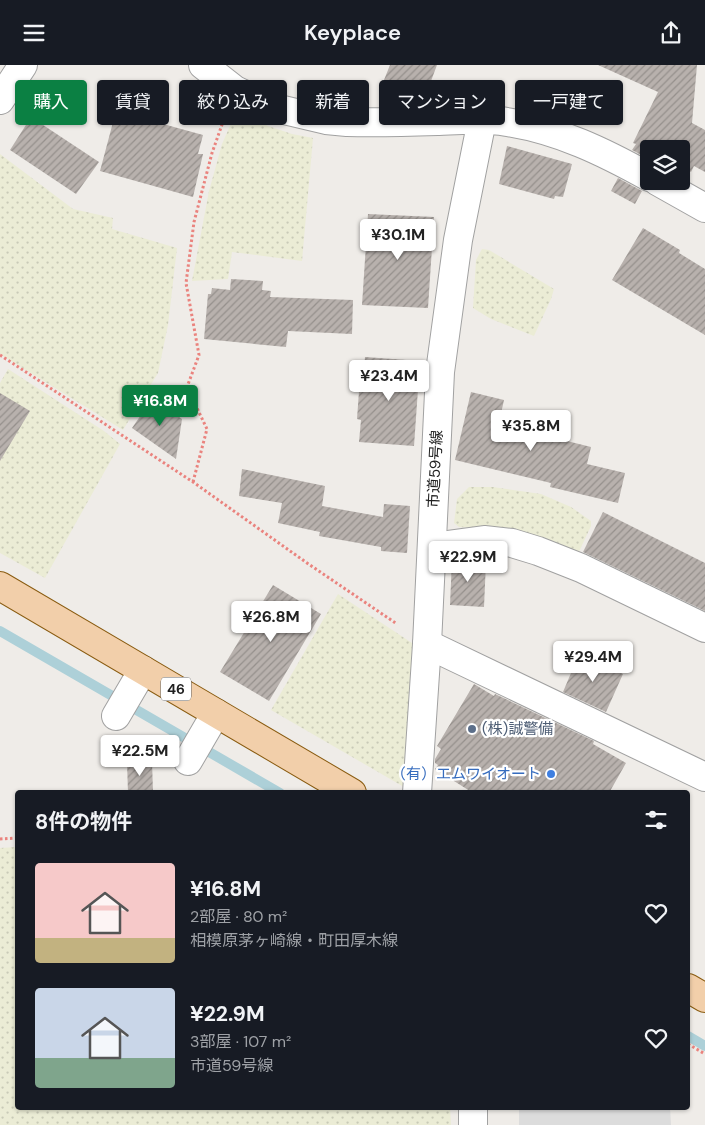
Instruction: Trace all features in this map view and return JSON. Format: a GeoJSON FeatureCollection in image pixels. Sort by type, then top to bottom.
{"type":"FeatureCollection","features":[{"type":"Feature","properties":{"kind":"main road","name":"46"},"geometry":{"type":"LineString","coordinates":[[0,586],[347,790]]}},
{"type":"Feature","properties":{"kind":"main road"},"geometry":{"type":"LineString","coordinates":[[690,989],[705,998]]}},
{"type":"Feature","properties":{"kind":"street"},"geometry":{"type":"LineString","coordinates":[[1,95],[23,65]]}},
{"type":"Feature","properties":{"kind":"street"},"geometry":{"type":"LineString","coordinates":[[203,65],[222,80]]}},
{"type":"Feature","properties":{"kind":"street"},"geometry":{"type":"LineString","coordinates":[[287,111],[326,120],[379,123]]}},
{"type":"Feature","properties":{"kind":"street"},"geometry":{"type":"LineString","coordinates":[[505,121],[571,138],[606,153],[640,172]]}},
{"type":"Feature","properties":{"kind":"street","name":"市道59号線"},"geometry":{"type":"LineString","coordinates":[[417,790],[427,644],[440,372],[458,240],[481,125]]}},
{"type":"Feature","properties":{"kind":"street"},"geometry":{"type":"LineString","coordinates":[[672,190],[705,208]]}},
{"type":"Feature","properties":{"kind":"street"},"geometry":{"type":"LineString","coordinates":[[432,547],[484,540],[512,543],[581,568],[705,628]]}},
{"type":"Feature","properties":{"kind":"street"},"geometry":{"type":"LineString","coordinates":[[427,644],[705,777]]}},
{"type":"Feature","properties":{"kind":"street"},"geometry":{"type":"LineString","coordinates":[[123,705],[143,670]]}},
{"type":"Feature","properties":{"kind":"street"},"geometry":{"type":"LineString","coordinates":[[195,749],[216,713]]}},
{"type":"Feature","properties":{"kind":"street"},"geometry":{"type":"LineString","coordinates":[[473,1110],[473,1125]]}},
{"type":"Feature","properties":{"kind":"path"},"geometry":{"type":"LineString","coordinates":[[192,482],[207,429],[187,387],[199,355],[186,283],[194,223],[212,153],[222,125]]}},
{"type":"Feature","properties":{"kind":"path"},"geometry":{"type":"LineString","coordinates":[[0,355],[192,482],[427,644]]}},
{"type":"Feature","properties":{"kind":"path"},"geometry":{"type":"LineString","coordinates":[[0,839],[15,838]]}},
{"type":"Feature","properties":{"kind":"path"},"geometry":{"type":"LineString","coordinates":[[690,1045],[705,1054]]}},
{"type":"Feature","properties":{"kind":"green space"},"geometry":{"type":"Polygon","coordinates":[[[230,125],[266,125],[292,134],[313,138],[302,261],[232,252],[228,279],[192,281],[209,191],[222,144],[230,125]]]}},
{"type":"Feature","properties":{"kind":"green space"},"geometry":{"type":"Polygon","coordinates":[[[0,154],[73,209],[113,218],[112,229],[177,248],[168,325],[158,373],[123,430],[0,354],[0,154]]]}},
{"type":"Feature","properties":{"kind":"green space"},"geometry":{"type":"Polygon","coordinates":[[[482,249],[489,250],[554,289],[534,336],[491,319],[473,308],[476,260],[482,249]]]}},
{"type":"Feature","properties":{"kind":"green space"},"geometry":{"type":"Polygon","coordinates":[[[8,369],[104,431],[120,444],[45,578],[0,553],[0,383],[8,369]]]}},
{"type":"Feature","properties":{"kind":"green space"},"geometry":{"type":"Polygon","coordinates":[[[469,487],[493,487],[541,494],[571,507],[591,521],[591,526],[576,558],[484,529],[459,527],[454,523],[457,499],[469,487]]]}},
{"type":"Feature","properties":{"kind":"green space"},"geometry":{"type":"Polygon","coordinates":[[[338,594],[415,645],[404,787],[271,710],[338,594]]]}},
{"type":"Feature","properties":{"kind":"green space"},"geometry":{"type":"Polygon","coordinates":[[[15,847],[15,1110],[450,1110],[451,1125],[0,1125],[0,848],[15,847]]]}},
{"type":"Feature","properties":{"kind":"shaded area"},"geometry":{"type":"Polygon","coordinates":[[[519,1110],[670,1110],[671,1125],[519,1125],[519,1110]]]}},
{"type":"Feature","properties":{"kind":"building"},"geometry":{"type":"Polygon","coordinates":[[[390,65],[437,65],[431,80],[384,80],[390,65]]]}},
{"type":"Feature","properties":{"kind":"building"},"geometry":{"type":"Polygon","coordinates":[[[598,65],[697,65],[692,123],[705,130],[705,172],[694,166],[690,172],[690,140],[640,140],[640,154],[632,150],[636,144],[633,143],[658,92],[598,65]]]}},
{"type":"Feature","properties":{"kind":"building"},"geometry":{"type":"Polygon","coordinates":[[[26,125],[43,125],[99,162],[76,194],[10,150],[26,125]]]}},
{"type":"Feature","properties":{"kind":"building"},"geometry":{"type":"Polygon","coordinates":[[[112,125],[167,125],[203,135],[198,154],[203,154],[193,197],[100,171],[112,125]]]}},
{"type":"Feature","properties":{"kind":"building"},"geometry":{"type":"Polygon","coordinates":[[[507,146],[572,164],[563,197],[555,196],[554,199],[499,184],[507,146]]]}},
{"type":"Feature","properties":{"kind":"building"},"geometry":{"type":"Polygon","coordinates":[[[618,178],[642,191],[635,204],[611,191],[618,178]]]}},
{"type":"Feature","properties":{"kind":"building"},"geometry":{"type":"Polygon","coordinates":[[[368,214],[434,217],[428,308],[362,305],[368,214]]]}},
{"type":"Feature","properties":{"kind":"building"},"geometry":{"type":"Polygon","coordinates":[[[643,228],[680,250],[679,253],[705,269],[705,335],[612,280],[643,228]]]}},
{"type":"Feature","properties":{"kind":"building"},"geometry":{"type":"Polygon","coordinates":[[[231,279],[263,281],[262,290],[271,291],[270,297],[353,300],[352,334],[288,331],[286,347],[204,339],[208,294],[211,294],[212,288],[230,290],[231,279]]]}},
{"type":"Feature","properties":{"kind":"building"},"geometry":{"type":"Polygon","coordinates":[[[365,357],[420,361],[414,446],[359,442],[361,420],[357,419],[359,391],[362,391],[365,357]]]}},
{"type":"Feature","properties":{"kind":"building"},"geometry":{"type":"Polygon","coordinates":[[[471,392],[504,400],[500,418],[561,433],[559,439],[591,447],[587,464],[625,473],[618,503],[550,487],[551,483],[455,460],[471,392]]]}},
{"type":"Feature","properties":{"kind":"building"},"geometry":{"type":"Polygon","coordinates":[[[0,393],[30,411],[0,461],[0,393]]]}},
{"type":"Feature","properties":{"kind":"building"},"geometry":{"type":"Polygon","coordinates":[[[152,399],[182,419],[176,459],[132,428],[152,399]]]}},
{"type":"Feature","properties":{"kind":"building"},"geometry":{"type":"Polygon","coordinates":[[[242,469],[325,486],[322,506],[383,517],[384,504],[410,506],[407,553],[381,551],[381,547],[319,536],[320,532],[278,523],[282,503],[239,496],[242,469]]]}},
{"type":"Feature","properties":{"kind":"building"},"geometry":{"type":"Polygon","coordinates":[[[603,512],[705,563],[705,611],[583,552],[603,512]]]}},
{"type":"Feature","properties":{"kind":"building"},"geometry":{"type":"Polygon","coordinates":[[[452,560],[486,562],[484,607],[450,605],[452,560]]]}},
{"type":"Feature","properties":{"kind":"building"},"geometry":{"type":"Polygon","coordinates":[[[273,585],[321,614],[269,701],[220,672],[273,585]]]}},
{"type":"Feature","properties":{"kind":"building"},"geometry":{"type":"Polygon","coordinates":[[[579,654],[623,674],[606,712],[563,692],[579,654]]]}},
{"type":"Feature","properties":{"kind":"building"},"geometry":{"type":"Polygon","coordinates":[[[474,684],[494,696],[495,694],[594,741],[593,744],[626,763],[611,790],[468,790],[435,769],[438,765],[435,763],[435,759],[441,749],[437,746],[474,684]]]}},
{"type":"Feature","properties":{"kind":"building"},"geometry":{"type":"Polygon","coordinates":[[[152,761],[153,790],[128,790],[127,762],[152,761]]]}},
{"type":"Feature","properties":{"kind":"waterway"},"geometry":{"type":"LineString","coordinates":[[0,631],[275,790]]}},
{"type":"Feature","properties":{"kind":"waterway"},"geometry":{"type":"LineString","coordinates":[[690,1037],[705,1046]]}},
{"type":"Feature","properties":{"kind":"place","name":"(株)誠警備"},"geometry":{"type":"Point","coordinates":[472,729]}},
{"type":"Feature","properties":{"kind":"place","name":"（有）エムワイオート"},"geometry":{"type":"Point","coordinates":[551,774]}}]}
